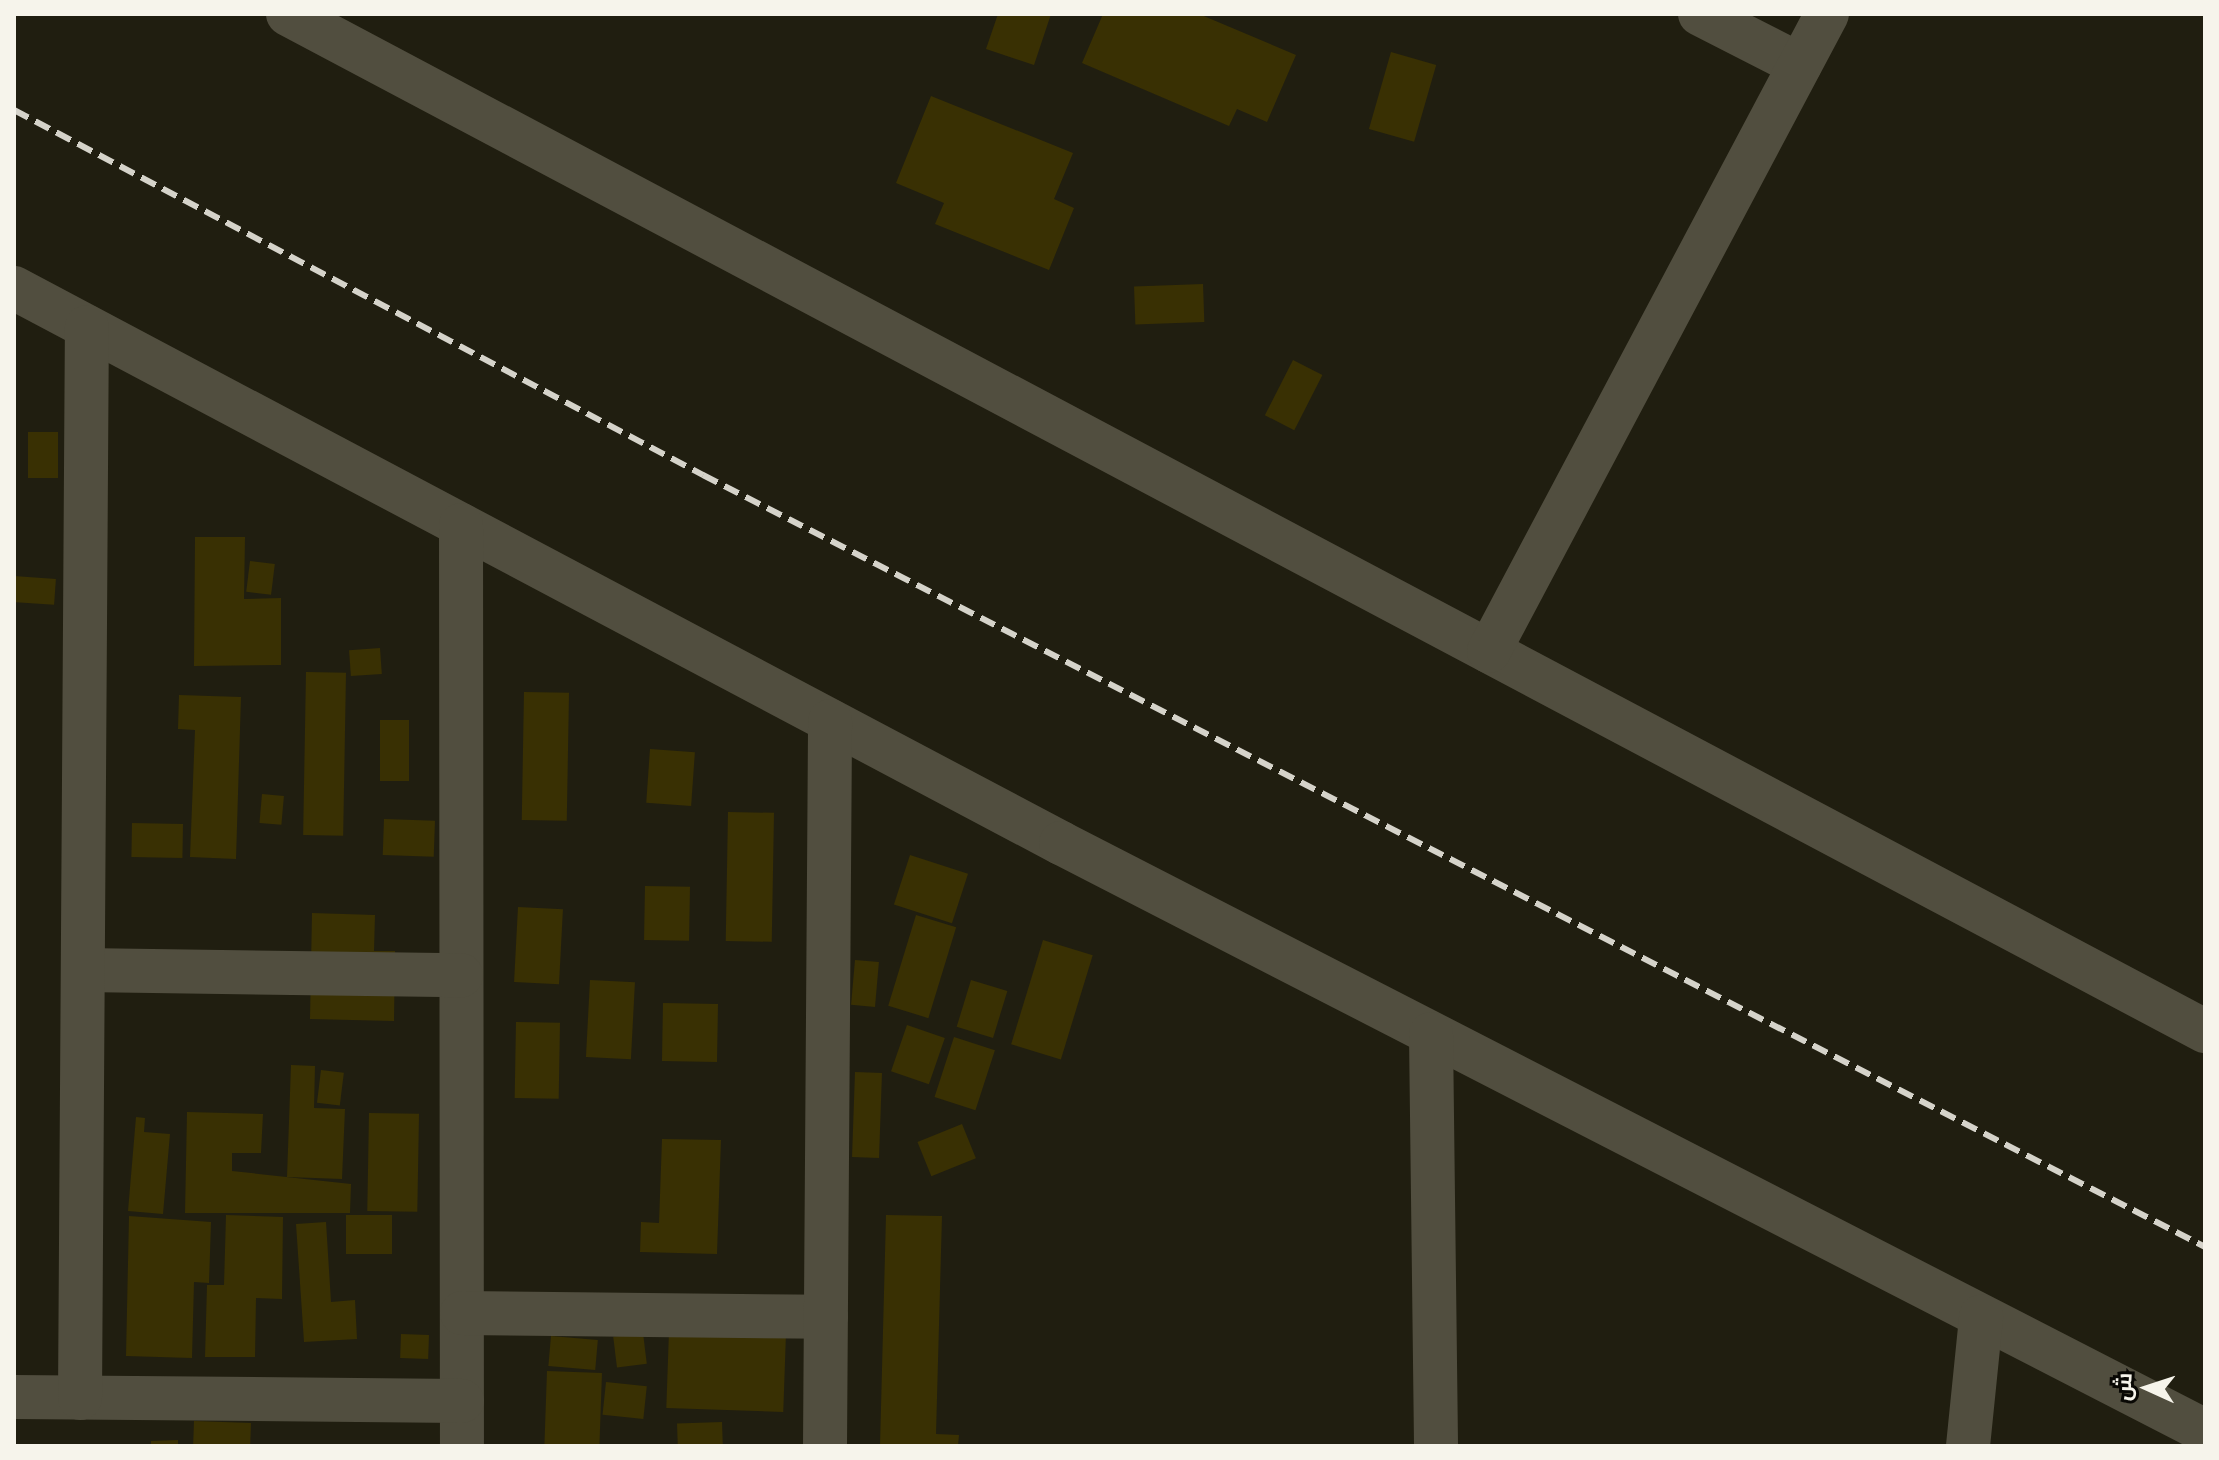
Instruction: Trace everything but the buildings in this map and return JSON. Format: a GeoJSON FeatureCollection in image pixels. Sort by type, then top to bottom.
{"type":"FeatureCollection","features":[{"type":"Feature","properties":{"kind":"street"},"geometry":{"type":"LineString","coordinates":[[288,14],[2205,1031]]}},
{"type":"Feature","properties":{"kind":"street"},"geometry":{"type":"LineString","coordinates":[[1700,14],[1800,65]]}},
{"type":"Feature","properties":{"kind":"street"},"geometry":{"type":"LineString","coordinates":[[1489,651],[1827,14]]}},
{"type":"Feature","properties":{"kind":"street"},"geometry":{"type":"LineString","coordinates":[[14,288],[830,721],[2205,1431]]}},
{"type":"Feature","properties":{"kind":"street"},"geometry":{"type":"LineString","coordinates":[[80,1398],[87,327]]}},
{"type":"Feature","properties":{"kind":"street"},"geometry":{"type":"LineString","coordinates":[[461,525],[462,1446]]}},
{"type":"Feature","properties":{"kind":"street"},"geometry":{"type":"LineString","coordinates":[[825,1446],[830,721]]}},
{"type":"Feature","properties":{"kind":"street"},"geometry":{"type":"LineString","coordinates":[[83,970],[461,975]]}},
{"type":"Feature","properties":{"kind":"street"},"geometry":{"type":"LineString","coordinates":[[1431,1034],[1436,1446]]}},
{"type":"Feature","properties":{"kind":"street"},"geometry":{"type":"LineString","coordinates":[[462,1313],[826,1317]]}},
{"type":"Feature","properties":{"kind":"street"},"geometry":{"type":"LineString","coordinates":[[1968,1446],[1981,1317]]}},
{"type":"Feature","properties":{"kind":"street"},"geometry":{"type":"LineString","coordinates":[[14,1397],[462,1401]]}},
{"type":"Feature","properties":{"kind":"railway"},"geometry":{"type":"LineString","coordinates":[[14,110],[703,475],[2205,1247]]}}]}
